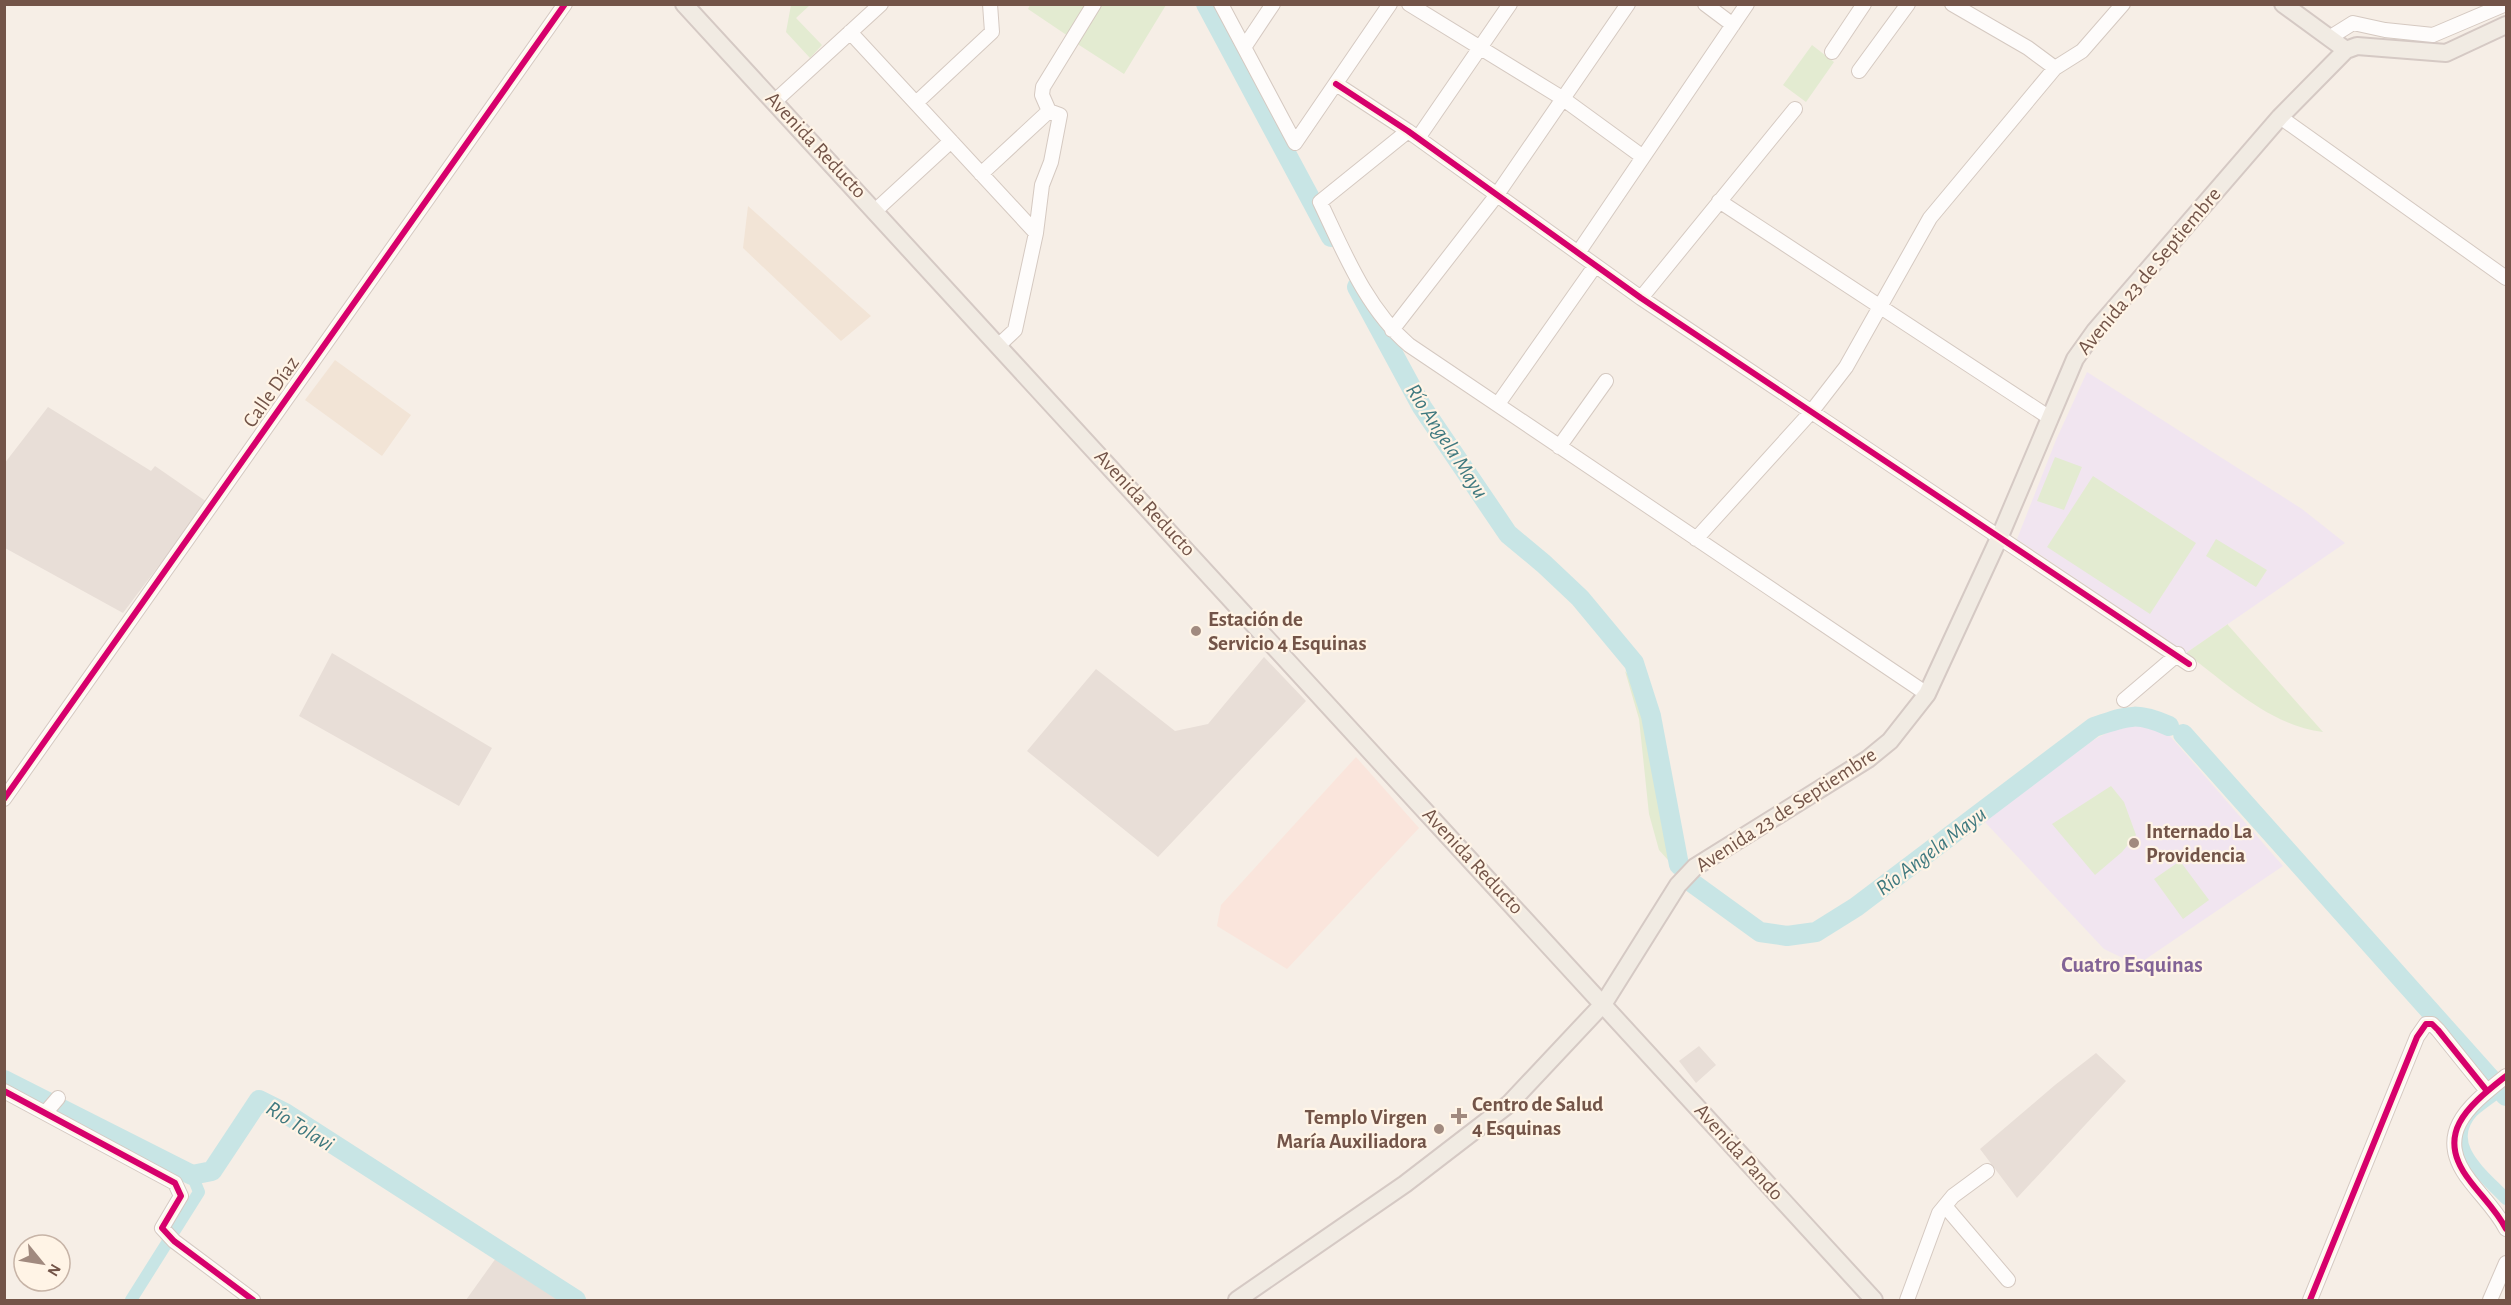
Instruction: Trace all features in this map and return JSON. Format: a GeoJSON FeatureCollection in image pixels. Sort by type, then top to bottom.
{"type":"FeatureCollection","features":[{"type":"Feature","properties":{"kind":"main road","name":"Avenida Reducto"},"geometry":{"type":"LineString","coordinates":[[684,4],[1604,1003]]}},
{"type":"Feature","properties":{"kind":"main road"},"geometry":{"type":"LineString","coordinates":[[2283,4],[2346,50],[2357,46],[2446,53],[2506,25]]}},
{"type":"Feature","properties":{"kind":"main road","name":"Avenida 23 de Septiembre"},"geometry":{"type":"LineString","coordinates":[[1237,1300],[1405,1184],[1509,1104],[1604,1003],[1678,885],[1695,867],[1868,759],[1890,741],[1927,694],[2000,536],[2075,359],[2095,331],[2280,117],[2346,50]]}},
{"type":"Feature","properties":{"kind":"main road","name":"Avenida Pando"},"geometry":{"type":"LineString","coordinates":[[1604,1003],[1874,1300]]}},
{"type":"Feature","properties":{"kind":"street","name":"Calle Díaz"},"geometry":{"type":"LineString","coordinates":[[4,799],[565,4]]}},
{"type":"Feature","properties":{"kind":"street"},"geometry":{"type":"LineString","coordinates":[[775,101],[881,4]]}},
{"type":"Feature","properties":{"kind":"street"},"geometry":{"type":"LineString","coordinates":[[916,103],[992,32],[990,4]]}},
{"type":"Feature","properties":{"kind":"street"},"geometry":{"type":"LineString","coordinates":[[999,345],[1015,330],[1036,232],[1042,185],[1051,162],[1060,115],[1049,111],[1042,95],[1043,87],[1094,4]]}},
{"type":"Feature","properties":{"kind":"street"},"geometry":{"type":"LineString","coordinates":[[1221,4],[1295,143],[1390,4]]}},
{"type":"Feature","properties":{"kind":"street"},"geometry":{"type":"LineString","coordinates":[[1245,46],[1273,4]]}},
{"type":"Feature","properties":{"kind":"street"},"geometry":{"type":"LineString","coordinates":[[1409,4],[1481,46],[1562,98],[1643,157]]}},
{"type":"Feature","properties":{"kind":"street"},"geometry":{"type":"LineString","coordinates":[[1510,4],[1481,46],[1413,134],[1320,202],[1352,269],[1392,330],[1409,345],[1927,694]]}},
{"type":"Feature","properties":{"kind":"street"},"geometry":{"type":"LineString","coordinates":[[1392,330],[1496,196],[1628,4]]}},
{"type":"Feature","properties":{"kind":"street"},"geometry":{"type":"LineString","coordinates":[[1705,4],[1733,24]]}},
{"type":"Feature","properties":{"kind":"street"},"geometry":{"type":"LineString","coordinates":[[1578,253],[1747,4]]}},
{"type":"Feature","properties":{"kind":"street"},"geometry":{"type":"LineString","coordinates":[[1832,52],[1864,4]]}},
{"type":"Feature","properties":{"kind":"street"},"geometry":{"type":"LineString","coordinates":[[1859,71],[1908,4]]}},
{"type":"Feature","properties":{"kind":"street"},"geometry":{"type":"LineString","coordinates":[[1952,4],[2028,48],[2055,68]]}},
{"type":"Feature","properties":{"kind":"street"},"geometry":{"type":"LineString","coordinates":[[1696,539],[1812,411],[1846,367],[1930,218],[2055,68],[2082,51],[2122,4]]}},
{"type":"Feature","properties":{"kind":"street"},"geometry":{"type":"LineString","coordinates":[[2329,38],[2353,23],[2433,35],[2506,4]]}},
{"type":"Feature","properties":{"kind":"street"},"geometry":{"type":"LineString","coordinates":[[850,32],[1036,232]]}},
{"type":"Feature","properties":{"kind":"street"},"geometry":{"type":"LineString","coordinates":[[1336,84],[1413,134],[1496,196],[1641,298],[2178,654],[2189,664]]}},
{"type":"Feature","properties":{"kind":"street"},"geometry":{"type":"LineString","coordinates":[[1641,298],[1795,109]]}},
{"type":"Feature","properties":{"kind":"street"},"geometry":{"type":"LineString","coordinates":[[981,174],[1049,111]]}},
{"type":"Feature","properties":{"kind":"street"},"geometry":{"type":"LineString","coordinates":[[2280,117],[2506,278]]}},
{"type":"Feature","properties":{"kind":"street"},"geometry":{"type":"LineString","coordinates":[[876,210],[951,141]]}},
{"type":"Feature","properties":{"kind":"street"},"geometry":{"type":"LineString","coordinates":[[1719,201],[2050,418]]}},
{"type":"Feature","properties":{"kind":"street"},"geometry":{"type":"LineString","coordinates":[[1498,404],[1595,266]]}},
{"type":"Feature","properties":{"kind":"street"},"geometry":{"type":"LineString","coordinates":[[1559,447],[1606,381]]}},
{"type":"Feature","properties":{"kind":"street"},"geometry":{"type":"LineString","coordinates":[[2124,700],[2178,654]]}},
{"type":"Feature","properties":{"kind":"street"},"geometry":{"type":"LineString","coordinates":[[2310,1300],[2417,1037],[2426,1024],[2432,1024],[2438,1030],[2487,1091]]}},
{"type":"Feature","properties":{"kind":"street"},"geometry":{"type":"LineString","coordinates":[[2506,1076],[2464,1112],[2452,1145],[2456,1160],[2467,1178],[2506,1229]]}},
{"type":"Feature","properties":{"kind":"street"},"geometry":{"type":"LineString","coordinates":[[4,1091],[51,1106],[175,1183],[180,1196],[162,1228],[170,1237],[253,1300]]}},
{"type":"Feature","properties":{"kind":"street"},"geometry":{"type":"LineString","coordinates":[[1907,1300],[1939,1213],[1953,1196],[1987,1171]]}},
{"type":"Feature","properties":{"kind":"street"},"geometry":{"type":"LineString","coordinates":[[1945,1206],[2008,1280]]}},
{"type":"Feature","properties":{"kind":"street"},"geometry":{"type":"LineString","coordinates":[[2490,1300],[2506,1263]]}},
{"type":"Feature","properties":{"kind":"shaded area"},"geometry":{"type":"Polygon","coordinates":[[[748,206],[871,316],[841,341],[743,248],[748,206]]]}},
{"type":"Feature","properties":{"kind":"shaded area"},"geometry":{"type":"Polygon","coordinates":[[[335,360],[411,415],[382,456],[305,400],[335,360]]]}},
{"type":"Feature","properties":{"kind":"shaded area"},"geometry":{"type":"Polygon","coordinates":[[[2087,372],[2302,509],[2345,543],[2186,653],[2017,539],[2056,440],[2087,372]]]}},
{"type":"Feature","properties":{"kind":"shaded area"},"geometry":{"type":"Polygon","coordinates":[[[48,407],[151,471],[155,466],[207,502],[123,613],[5,548],[4,464],[48,407]]]}},
{"type":"Feature","properties":{"kind":"shaded area"},"geometry":{"type":"Polygon","coordinates":[[[332,653],[492,748],[459,806],[299,716],[332,653]]]}},
{"type":"Feature","properties":{"kind":"shaded area"},"geometry":{"type":"Polygon","coordinates":[[[1264,657],[1306,701],[1158,857],[1027,751],[1096,669],[1175,731],[1208,724],[1264,657]]]}},
{"type":"Feature","properties":{"kind":"shaded area","name":"Internado La Providencia"},"geometry":{"type":"Polygon","coordinates":[[[2143,725],[2162,729],[2170,736],[2283,866],[2137,965],[2104,949],[1983,820],[2092,741],[2114,729],[2143,725]]]}},
{"type":"Feature","properties":{"kind":"shaded area"},"geometry":{"type":"Polygon","coordinates":[[[1356,757],[1419,828],[1287,969],[1217,926],[1221,905],[1356,757]]]}},
{"type":"Feature","properties":{"kind":"shaded area"},"geometry":{"type":"Polygon","coordinates":[[[1699,1046],[1716,1065],[1696,1083],[1679,1061],[1699,1046]]]}},
{"type":"Feature","properties":{"kind":"shaded area"},"geometry":{"type":"Polygon","coordinates":[[[2096,1053],[2126,1081],[2017,1198],[1980,1149],[2096,1053]]]}},
{"type":"Feature","properties":{"kind":"shaded area"},"geometry":{"type":"Polygon","coordinates":[[[496,1258],[565,1300],[466,1300],[496,1258]]]}},
{"type":"Feature","properties":{"kind":"green space"},"geometry":{"type":"Polygon","coordinates":[[[791,5],[810,5],[796,18],[822,45],[810,58],[786,32],[791,5]]]}},
{"type":"Feature","properties":{"kind":"green space"},"geometry":{"type":"Polygon","coordinates":[[[1030,5],[1088,5],[1068,36],[1028,9],[1030,5]]]}},
{"type":"Feature","properties":{"kind":"green space"},"geometry":{"type":"Polygon","coordinates":[[[1100,5],[1166,5],[1124,74],[1076,43],[1100,5]]]}},
{"type":"Feature","properties":{"kind":"green space"},"geometry":{"type":"Polygon","coordinates":[[[1812,45],[1834,62],[1806,102],[1783,85],[1812,45]]]}},
{"type":"Feature","properties":{"kind":"green space"},"geometry":{"type":"Polygon","coordinates":[[[2055,457],[2082,467],[2064,510],[2037,501],[2055,457]]]}},
{"type":"Feature","properties":{"kind":"green space"},"geometry":{"type":"Polygon","coordinates":[[[2093,476],[2196,543],[2150,614],[2047,547],[2093,476]]]}},
{"type":"Feature","properties":{"kind":"green space"},"geometry":{"type":"Polygon","coordinates":[[[2216,539],[2267,570],[2256,587],[2206,556],[2216,539]]]}},
{"type":"Feature","properties":{"kind":"green space"},"geometry":{"type":"Polygon","coordinates":[[[2228,624],[2323,732],[2304,728],[2268,713],[2186,653],[2228,624]]]}},
{"type":"Feature","properties":{"kind":"green space"},"geometry":{"type":"Polygon","coordinates":[[[1625,671],[1635,686],[1643,708],[1677,870],[1659,850],[1649,814],[1639,719],[1625,671]]]}},
{"type":"Feature","properties":{"kind":"green space"},"geometry":{"type":"Polygon","coordinates":[[[2111,786],[2124,802],[2136,835],[2122,852],[2095,875],[2052,824],[2111,786]]]}},
{"type":"Feature","properties":{"kind":"green space"},"geometry":{"type":"Polygon","coordinates":[[[2180,861],[2209,900],[2183,919],[2154,879],[2180,861]]]}},
{"type":"Feature","properties":{"kind":"waterway","name":"Río Angela Mayu"},"geometry":{"type":"LineString","coordinates":[[1206,4],[1331,237]]}},
{"type":"Feature","properties":{"kind":"waterway","name":"Río Angela Mayu"},"geometry":{"type":"LineString","coordinates":[[1357,287],[1422,407],[1508,534],[1580,598],[1634,663],[1651,716],[1679,865]]}},
{"type":"Feature","properties":{"kind":"waterway","name":"Río Angela Mayu"},"geometry":{"type":"LineString","coordinates":[[1691,882],[1760,932],[1787,936],[1816,932],[1856,907],[2094,727],[2132,717],[2148,718],[2169,726]]}},
{"type":"Feature","properties":{"kind":"waterway","name":"Río Angela Mayu"},"geometry":{"type":"LineString","coordinates":[[2183,734],[2506,1096]]}},
{"type":"Feature","properties":{"kind":"waterway","name":"Río Tolavi"},"geometry":{"type":"LineString","coordinates":[[4,1080],[192,1175],[212,1171],[259,1100],[285,1113],[576,1300]]}},
{"type":"Feature","properties":{"kind":"waterway"},"geometry":{"type":"LineString","coordinates":[[2506,1086],[2473,1111],[2464,1124],[2462,1136],[2469,1159],[2506,1199]]}},
{"type":"Feature","properties":{"kind":"waterway"},"geometry":{"type":"LineString","coordinates":[[131,1300],[199,1192],[192,1175]]}},
{"type":"Feature","properties":{"kind":"cycle path"},"geometry":{"type":"LineString","coordinates":[[4,799],[565,4]]}},
{"type":"Feature","properties":{"kind":"cycle path"},"geometry":{"type":"LineString","coordinates":[[1336,84],[1408,131],[1641,298],[2189,664]]}},
{"type":"Feature","properties":{"kind":"cycle path"},"geometry":{"type":"LineString","coordinates":[[2310,1300],[2417,1037],[2426,1024],[2432,1024],[2438,1030],[2487,1091]]}},
{"type":"Feature","properties":{"kind":"cycle path"},"geometry":{"type":"LineString","coordinates":[[2506,1076],[2469,1109],[2460,1121],[2455,1134],[2455,1148],[2459,1164],[2506,1229]]}},
{"type":"Feature","properties":{"kind":"cycle path"},"geometry":{"type":"LineString","coordinates":[[4,1091],[175,1183],[181,1196],[162,1228],[174,1241],[253,1300]]}},
{"type":"Feature","properties":{"kind":"place","name":"Estación de Servicio 4 Esquinas"},"geometry":{"type":"Point","coordinates":[1196,631]}},
{"type":"Feature","properties":{"kind":"place","name":"Internado La Providencia"},"geometry":{"type":"Point","coordinates":[2134,843]}},
{"type":"Feature","properties":{"kind":"place","name":"Centro de Salud 4 Esquinas"},"geometry":{"type":"Point","coordinates":[1459,1116]}},
{"type":"Feature","properties":{"kind":"place","name":"Templo Virgen María Auxiliadora"},"geometry":{"type":"Point","coordinates":[1439,1129]}},
{"type":"Feature","properties":{"kind":"district","name":"Cuatro Esquinas"},"geometry":{"type":"Point","coordinates":[2132,965]}}]}
